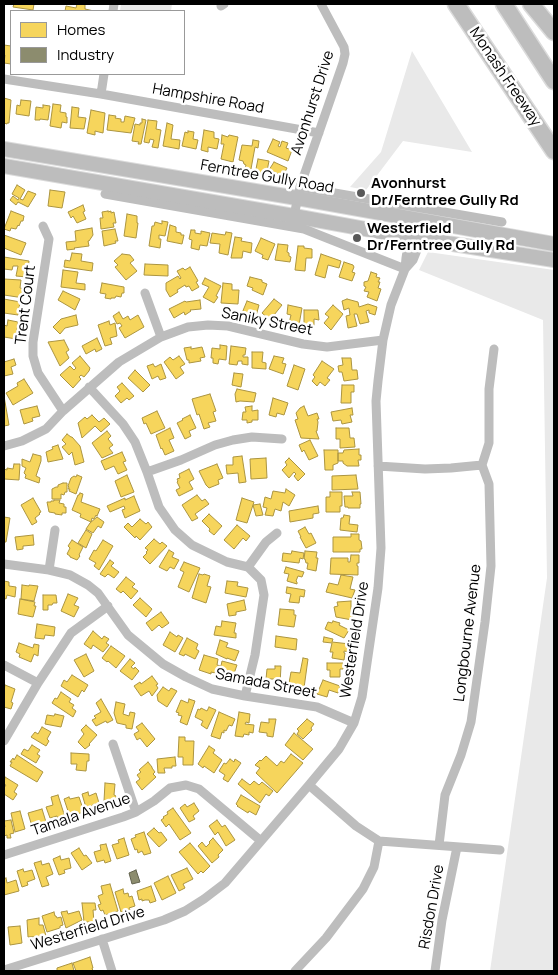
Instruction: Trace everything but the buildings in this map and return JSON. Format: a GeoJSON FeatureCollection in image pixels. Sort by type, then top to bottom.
{"type":"FeatureCollection","features":[{"type":"Feature","properties":{"kind":"highway","name":"Monash Freeway"},"geometry":{"type":"LineString","coordinates":[[456,4],[554,151]]}},
{"type":"Feature","properties":{"kind":"highway"},"geometry":{"type":"LineString","coordinates":[[504,4],[554,81]]}},
{"type":"Feature","properties":{"kind":"highway"},"geometry":{"type":"LineString","coordinates":[[531,4],[554,32]]}},
{"type":"Feature","properties":{"kind":"main road","name":"Ferntree Gully Road"},"geometry":{"type":"LineString","coordinates":[[4,149],[298,193],[388,215],[554,244]]}},
{"type":"Feature","properties":{"kind":"main road"},"geometry":{"type":"LineString","coordinates":[[4,166],[415,238],[554,260]]}},
{"type":"Feature","properties":{"kind":"street","name":"Avonhurst Drive"},"geometry":{"type":"LineString","coordinates":[[294,216],[298,193],[344,63],[344,47],[320,4]]}},
{"type":"Feature","properties":{"kind":"street"},"geometry":{"type":"LineString","coordinates":[[101,94],[104,75]]}},
{"type":"Feature","properties":{"kind":"street","name":"Hampshire Road"},"geometry":{"type":"LineString","coordinates":[[4,79],[101,94],[319,133]]}},
{"type":"Feature","properties":{"kind":"street"},"geometry":{"type":"LineString","coordinates":[[298,193],[376,200],[502,222]]}},
{"type":"Feature","properties":{"kind":"street"},"geometry":{"type":"LineString","coordinates":[[105,194],[304,229],[405,269]]}},
{"type":"Feature","properties":{"kind":"street"},"geometry":{"type":"LineString","coordinates":[[376,200],[388,215]]}},
{"type":"Feature","properties":{"kind":"street","name":"Westerfield Drive"},"geometry":{"type":"LineString","coordinates":[[4,970],[164,920],[185,911],[204,899],[225,882],[309,785],[339,749],[354,723],[362,697],[378,588],[381,548],[376,401],[383,340],[391,305],[405,269],[413,260],[417,250],[418,246],[415,238],[419,221]]}},
{"type":"Feature","properties":{"kind":"street","name":"Trent Court"},"geometry":{"type":"LineString","coordinates":[[43,226],[49,239],[33,342],[33,356],[38,373],[64,411]]}},
{"type":"Feature","properties":{"kind":"street"},"geometry":{"type":"LineString","coordinates":[[145,293],[161,336]]}},
{"type":"Feature","properties":{"kind":"street","name":"Saniky Street"},"geometry":{"type":"LineString","coordinates":[[4,446],[22,441],[46,429],[89,387],[119,362],[161,336],[188,327],[228,326],[303,344],[327,347],[383,340]]}},
{"type":"Feature","properties":{"kind":"street"},"geometry":{"type":"LineString","coordinates":[[378,466],[425,469],[482,464],[489,443],[489,389],[494,349]]}},
{"type":"Feature","properties":{"kind":"street"},"geometry":{"type":"LineString","coordinates":[[89,387],[123,424],[135,442],[159,507],[175,530],[192,545],[227,562],[248,567],[261,580],[264,595],[255,655],[245,696]]}},
{"type":"Feature","properties":{"kind":"street"},"geometry":{"type":"LineString","coordinates":[[147,472],[182,460],[215,445],[233,440],[252,438],[282,439]]}},
{"type":"Feature","properties":{"kind":"street","name":"Longbourne Avenue"},"geometry":{"type":"LineString","coordinates":[[439,845],[445,795],[471,722],[485,622],[490,566],[489,484],[482,464]]}},
{"type":"Feature","properties":{"kind":"street"},"geometry":{"type":"LineString","coordinates":[[49,570],[55,530]]}},
{"type":"Feature","properties":{"kind":"street"},"geometry":{"type":"LineString","coordinates":[[248,567],[266,542],[276,533]]}},
{"type":"Feature","properties":{"kind":"street","name":"Samada Street"},"geometry":{"type":"LineString","coordinates":[[4,564],[70,575],[88,585],[98,593],[128,635],[163,664],[186,677],[212,688],[245,696],[317,707],[354,723]]}},
{"type":"Feature","properties":{"kind":"street"},"geometry":{"type":"LineString","coordinates":[[4,741],[38,682],[71,633],[108,606]]}},
{"type":"Feature","properties":{"kind":"street"},"geometry":{"type":"LineString","coordinates":[[4,665],[38,682]]}},
{"type":"Feature","properties":{"kind":"street"},"geometry":{"type":"LineString","coordinates":[[113,744],[136,812]]}},
{"type":"Feature","properties":{"kind":"street","name":"Tamala Avenue"},"geometry":{"type":"LineString","coordinates":[[4,854],[136,812],[170,788],[186,784],[199,789],[260,841]]}},
{"type":"Feature","properties":{"kind":"street"},"geometry":{"type":"LineString","coordinates":[[309,785],[356,826],[379,840],[500,850]]}},
{"type":"Feature","properties":{"kind":"street"},"geometry":{"type":"LineString","coordinates":[[296,971],[326,938],[363,889],[374,867],[379,840]]}},
{"type":"Feature","properties":{"kind":"street","name":"Risdon Drive"},"geometry":{"type":"LineString","coordinates":[[435,971],[442,920],[456,847]]}},
{"type":"Feature","properties":{"kind":"street"},"geometry":{"type":"LineString","coordinates":[[102,939],[112,971]]}},
{"type":"Feature","properties":{"kind":"shaded area"},"geometry":{"type":"Polygon","coordinates":[[[121,4],[172,4],[171,10],[120,10],[121,4]]]}},
{"type":"Feature","properties":{"kind":"shaded area"},"geometry":{"type":"Polygon","coordinates":[[[412,51],[472,152],[403,141],[366,190],[350,187],[381,152],[412,51]]]}},
{"type":"Feature","properties":{"kind":"shaded area"},"geometry":{"type":"Polygon","coordinates":[[[428,252],[554,270],[554,971],[490,971],[547,578],[543,320],[419,270],[428,252]]]}},
{"type":"Feature","properties":{"kind":"place","name":"Avonhurst Dr/Ferntree Gully Rd"},"geometry":{"type":"Point","coordinates":[361,193]}},
{"type":"Feature","properties":{"kind":"place","name":"Westerfield Dr/Ferntree Gully Rd"},"geometry":{"type":"Point","coordinates":[357,238]}}]}
